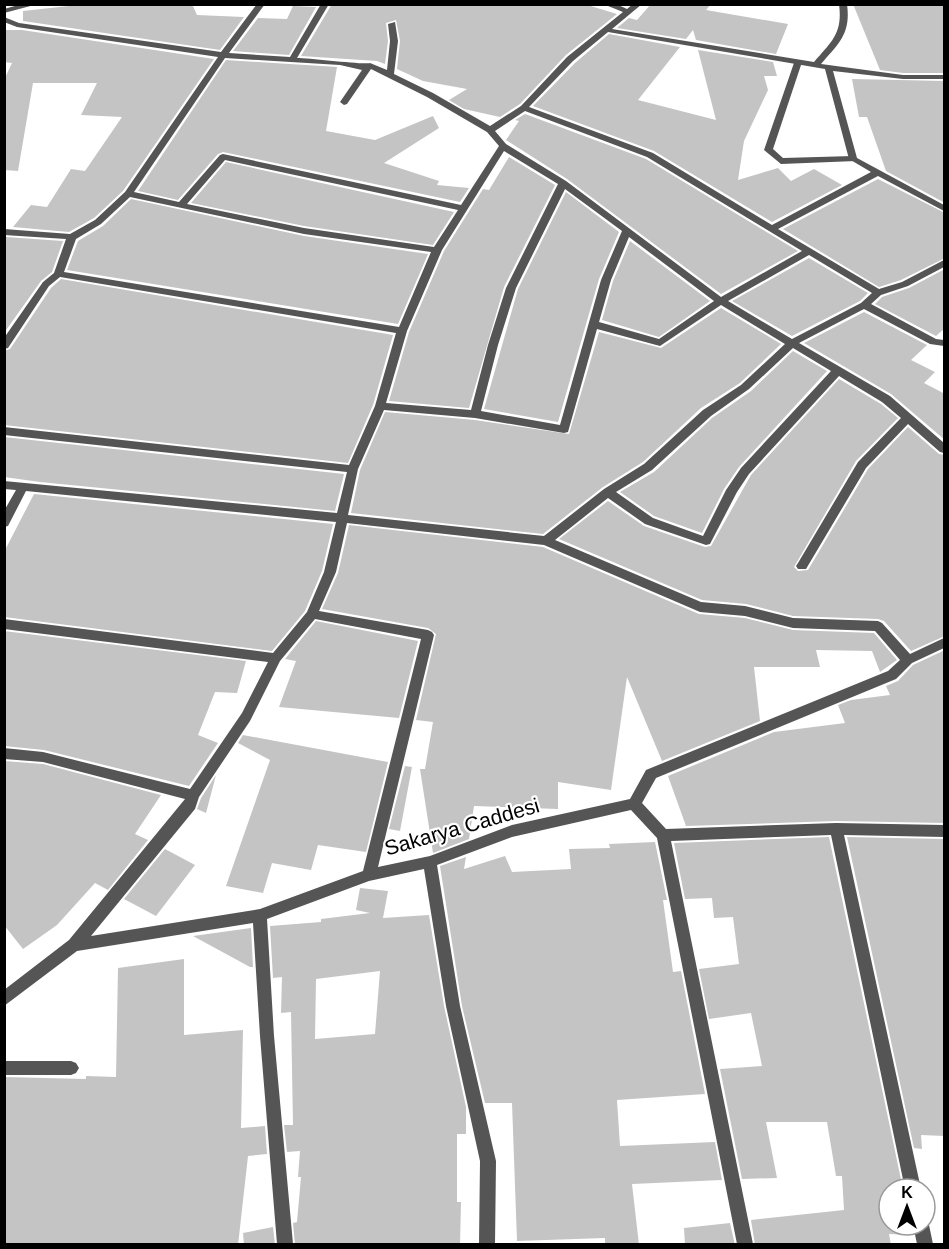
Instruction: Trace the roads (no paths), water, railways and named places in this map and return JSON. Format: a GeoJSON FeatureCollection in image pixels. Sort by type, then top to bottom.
{"type":"FeatureCollection","features":[{"type":"Feature","properties":{"kind":"street"},"geometry":{"type":"LineString","coordinates":[[4,11],[34,4]]}},
{"type":"Feature","properties":{"kind":"street"},"geometry":{"type":"LineString","coordinates":[[4,232],[72,237],[98,222],[128,194],[223,55],[261,4]]}},
{"type":"Feature","properties":{"kind":"street"},"geometry":{"type":"LineString","coordinates":[[292,60],[325,4]]}},
{"type":"Feature","properties":{"kind":"street"},"geometry":{"type":"LineString","coordinates":[[608,4],[628,12]]}},
{"type":"Feature","properties":{"kind":"street"},"geometry":{"type":"LineString","coordinates":[[490,130],[524,108],[570,59],[638,4]]}},
{"type":"Feature","properties":{"kind":"street"},"geometry":{"type":"LineString","coordinates":[[816,65],[845,29],[843,4]]}},
{"type":"Feature","properties":{"kind":"street"},"geometry":{"type":"LineString","coordinates":[[4,19],[17,25],[223,55],[340,63],[367,68]]}},
{"type":"Feature","properties":{"kind":"street"},"geometry":{"type":"LineString","coordinates":[[390,76],[394,41],[392,24]]}},
{"type":"Feature","properties":{"kind":"street"},"geometry":{"type":"LineString","coordinates":[[607,30],[828,67],[944,80]]}},
{"type":"Feature","properties":{"kind":"street"},"geometry":{"type":"LineString","coordinates":[[798,62],[768,150],[781,161],[853,159],[945,208]]}},
{"type":"Feature","properties":{"kind":"street"},"geometry":{"type":"LineString","coordinates":[[344,102],[369,65],[430,95],[490,130],[503,146],[563,183],[721,301],[886,399],[906,419],[945,449]]}},
{"type":"Feature","properties":{"kind":"street"},"geometry":{"type":"LineString","coordinates":[[828,67],[853,159]]}},
{"type":"Feature","properties":{"kind":"street"},"geometry":{"type":"LineString","coordinates":[[524,108],[650,155],[878,293]]}},
{"type":"Feature","properties":{"kind":"street"},"geometry":{"type":"LineString","coordinates":[[74,945],[190,805],[193,795],[246,717],[276,658],[312,614],[330,572],[353,469],[380,406],[402,331],[437,250],[503,146]]}},
{"type":"Feature","properties":{"kind":"street"},"geometry":{"type":"LineString","coordinates":[[180,206],[223,157],[462,208]]}},
{"type":"Feature","properties":{"kind":"street"},"geometry":{"type":"LineString","coordinates":[[772,228],[877,173]]}},
{"type":"Feature","properties":{"kind":"street"},"geometry":{"type":"LineString","coordinates":[[475,414],[511,288],[563,183]]}},
{"type":"Feature","properties":{"kind":"street"},"geometry":{"type":"LineString","coordinates":[[128,194],[304,231],[437,250]]}},
{"type":"Feature","properties":{"kind":"street"},"geometry":{"type":"LineString","coordinates":[[380,406],[475,414],[564,429],[606,280],[626,232]]}},
{"type":"Feature","properties":{"kind":"street"},"geometry":{"type":"LineString","coordinates":[[4,346],[46,284],[58,274],[72,237]]}},
{"type":"Feature","properties":{"kind":"street"},"geometry":{"type":"LineString","coordinates":[[593,324],[660,343],[721,301],[809,251]]}},
{"type":"Feature","properties":{"kind":"street"},"geometry":{"type":"LineString","coordinates":[[546,541],[608,492],[648,467],[707,413],[745,387],[793,342],[864,305],[878,293],[905,284],[945,263]]}},
{"type":"Feature","properties":{"kind":"street"},"geometry":{"type":"LineString","coordinates":[[58,274],[402,331]]}},
{"type":"Feature","properties":{"kind":"street"},"geometry":{"type":"LineString","coordinates":[[864,305],[939,343],[945,334]]}},
{"type":"Feature","properties":{"kind":"street"},"geometry":{"type":"LineString","coordinates":[[608,492],[650,521],[706,541],[732,490],[745,471],[838,370]]}},
{"type":"Feature","properties":{"kind":"street"},"geometry":{"type":"LineString","coordinates":[[802,566],[862,465],[906,419]]}},
{"type":"Feature","properties":{"kind":"street"},"geometry":{"type":"LineString","coordinates":[[4,431],[353,469]]}},
{"type":"Feature","properties":{"kind":"street"},"geometry":{"type":"LineString","coordinates":[[4,485],[342,518],[546,541],[700,607],[746,611],[793,623],[878,626],[908,660]]}},
{"type":"Feature","properties":{"kind":"street"},"geometry":{"type":"LineString","coordinates":[[4,523],[23,487]]}},
{"type":"Feature","properties":{"kind":"street"},"geometry":{"type":"LineString","coordinates":[[312,614],[428,635],[369,875]]}},
{"type":"Feature","properties":{"kind":"street"},"geometry":{"type":"LineString","coordinates":[[4,624],[276,658]]}},
{"type":"Feature","properties":{"kind":"street"},"geometry":{"type":"LineString","coordinates":[[745,1245],[663,835],[634,804],[651,774],[892,675],[908,660],[945,643]]}},
{"type":"Feature","properties":{"kind":"street"},"geometry":{"type":"LineString","coordinates":[[4,753],[43,757],[193,795]]}},
{"type":"Feature","properties":{"kind":"street","name":"Sakarya Caddesi"},"geometry":{"type":"LineString","coordinates":[[4,999],[74,945],[260,915],[369,875],[430,862],[512,831],[634,804]]}},
{"type":"Feature","properties":{"kind":"street"},"geometry":{"type":"LineString","coordinates":[[663,835],[836,829],[945,831]]}},
{"type":"Feature","properties":{"kind":"street"},"geometry":{"type":"LineString","coordinates":[[836,829],[910,1177]]}},
{"type":"Feature","properties":{"kind":"street"},"geometry":{"type":"LineString","coordinates":[[430,862],[453,1006],[488,1161],[487,1245]]}},
{"type":"Feature","properties":{"kind":"street"},"geometry":{"type":"LineString","coordinates":[[260,915],[267,1036],[285,1245]]}},
{"type":"Feature","properties":{"kind":"street"},"geometry":{"type":"LineString","coordinates":[[4,1068],[71,1068]]}}]}
